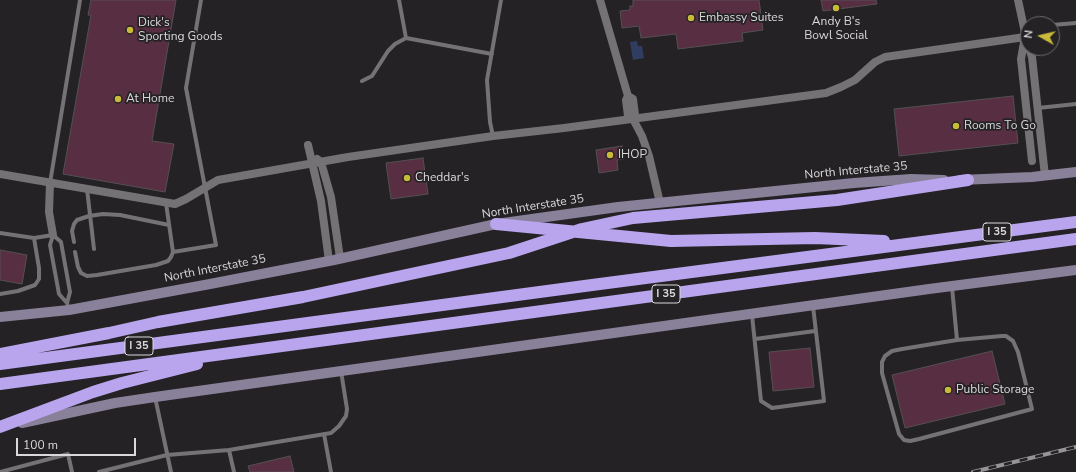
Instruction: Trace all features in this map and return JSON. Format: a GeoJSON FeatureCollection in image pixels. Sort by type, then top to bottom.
{"type":"FeatureCollection","features":[{"type":"Feature","properties":{"kind":"highway"},"geometry":{"type":"LineString","coordinates":[[0,354],[158,322],[303,297],[531,247],[582,229],[633,218],[837,200],[968,180]]}},
{"type":"Feature","properties":{"kind":"highway","name":"I 35"},"geometry":{"type":"LineString","coordinates":[[0,364],[592,284],[1076,222]]}},
{"type":"Feature","properties":{"kind":"highway"},"geometry":{"type":"LineString","coordinates":[[496,224],[671,241],[815,238],[918,243]]}},
{"type":"Feature","properties":{"kind":"highway","name":"I 35"},"geometry":{"type":"LineString","coordinates":[[0,384],[1076,239]]}},
{"type":"Feature","properties":{"kind":"highway"},"geometry":{"type":"LineString","coordinates":[[0,427],[93,392],[122,383],[255,350]]}},
{"type":"Feature","properties":{"kind":"main road","name":"North Interstate 35"},"geometry":{"type":"LineString","coordinates":[[0,317],[68,307],[329,261],[496,224],[618,207],[660,204],[854,183],[911,179],[968,180],[1045,176],[1076,172]]}},
{"type":"Feature","properties":{"kind":"main road"},"geometry":{"type":"LineString","coordinates":[[0,427],[115,403],[155,397],[1076,270]]}},
{"type":"Feature","properties":{"kind":"street"},"geometry":{"type":"LineString","coordinates":[[600,0],[628,96],[626,100],[628,116],[633,119],[642,136],[649,156],[660,204]]}},
{"type":"Feature","properties":{"kind":"street"},"geometry":{"type":"LineString","coordinates":[[1018,0],[1022,16]]}},
{"type":"Feature","properties":{"kind":"street"},"geometry":{"type":"LineString","coordinates":[[0,174],[175,204],[218,180],[311,160],[321,162],[493,136],[826,93],[841,88],[855,80],[875,62],[885,57],[898,54],[1020,40]]}},
{"type":"Feature","properties":{"kind":"street"},"geometry":{"type":"LineString","coordinates":[[1022,56],[1032,161]]}},
{"type":"Feature","properties":{"kind":"street"},"geometry":{"type":"LineString","coordinates":[[1032,56],[1045,176]]}},
{"type":"Feature","properties":{"kind":"street"},"geometry":{"type":"LineString","coordinates":[[308,146],[321,201],[329,261]]}},
{"type":"Feature","properties":{"kind":"street"},"geometry":{"type":"LineString","coordinates":[[321,162],[331,197],[340,258]]}},
{"type":"Feature","properties":{"kind":"street"},"geometry":{"type":"LineString","coordinates":[[50,183],[49,205],[53,235]]}},
{"type":"Feature","properties":{"kind":"lane"},"geometry":{"type":"LineString","coordinates":[[50,183],[80,0]]}},
{"type":"Feature","properties":{"kind":"lane"},"geometry":{"type":"LineString","coordinates":[[173,252],[216,245],[186,88],[201,0]]}},
{"type":"Feature","properties":{"kind":"lane"},"geometry":{"type":"LineString","coordinates":[[399,0],[406,38]]}},
{"type":"Feature","properties":{"kind":"lane"},"geometry":{"type":"LineString","coordinates":[[493,136],[490,122],[488,80],[501,0]]}},
{"type":"Feature","properties":{"kind":"lane"},"geometry":{"type":"LineString","coordinates":[[1060,24],[1076,23]]}},
{"type":"Feature","properties":{"kind":"lane"},"geometry":{"type":"LineString","coordinates":[[362,81],[372,76],[388,51],[395,44],[406,38],[492,54]]}},
{"type":"Feature","properties":{"kind":"lane"},"geometry":{"type":"LineString","coordinates":[[1038,108],[1076,104]]}},
{"type":"Feature","properties":{"kind":"lane"},"geometry":{"type":"LineString","coordinates":[[86,189],[94,249]]}},
{"type":"Feature","properties":{"kind":"lane"},"geometry":{"type":"LineString","coordinates":[[75,252],[78,267],[81,273],[87,276],[97,276],[156,265],[168,261],[173,252],[166,202]]}},
{"type":"Feature","properties":{"kind":"lane"},"geometry":{"type":"LineString","coordinates":[[74,242],[72,231],[74,224],[77,220],[90,216],[102,214],[120,215],[169,225]]}},
{"type":"Feature","properties":{"kind":"lane"},"geometry":{"type":"LineString","coordinates":[[0,233],[34,238],[53,235]]}},
{"type":"Feature","properties":{"kind":"lane"},"geometry":{"type":"LineString","coordinates":[[53,235],[50,245],[60,294],[68,307]]}},
{"type":"Feature","properties":{"kind":"lane"},"geometry":{"type":"LineString","coordinates":[[53,235],[61,242],[70,292],[68,307]]}},
{"type":"Feature","properties":{"kind":"lane"},"geometry":{"type":"LineString","coordinates":[[0,294],[18,291],[35,285],[39,279],[39,268],[34,238]]}},
{"type":"Feature","properties":{"kind":"lane"},"geometry":{"type":"LineString","coordinates":[[952,286],[957,340]]}},
{"type":"Feature","properties":{"kind":"lane"},"geometry":{"type":"LineString","coordinates":[[752,314],[761,401],[772,408],[824,401],[813,306]]}},
{"type":"Feature","properties":{"kind":"lane"},"geometry":{"type":"LineString","coordinates":[[755,339],[815,331]]}},
{"type":"Feature","properties":{"kind":"lane"},"geometry":{"type":"LineString","coordinates":[[1006,336],[1013,341],[1018,352],[1032,409],[914,440],[904,440],[898,434],[882,373],[882,362],[884,356],[892,351],[957,340],[1006,336]]}},
{"type":"Feature","properties":{"kind":"lane"},"geometry":{"type":"LineString","coordinates":[[99,472],[167,455],[229,450],[324,434],[335,430],[344,421],[347,409],[341,371]]}},
{"type":"Feature","properties":{"kind":"lane"},"geometry":{"type":"LineString","coordinates":[[155,397],[171,472]]}},
{"type":"Feature","properties":{"kind":"lane"},"geometry":{"type":"LineString","coordinates":[[324,434],[331,472]]}},
{"type":"Feature","properties":{"kind":"lane"},"geometry":{"type":"LineString","coordinates":[[229,450],[234,472]]}},
{"type":"Feature","properties":{"kind":"lane"},"geometry":{"type":"LineString","coordinates":[[0,472],[68,454],[72,472]]}},
{"type":"Feature","properties":{"kind":"water"},"geometry":{"type":"Polygon","coordinates":[[[637,41],[638,46],[642,46],[644,58],[633,60],[630,42],[637,41]]]}},
{"type":"Feature","properties":{"kind":"building","name":"At Home"},"geometry":{"type":"Polygon","coordinates":[[[91,0],[176,0],[152,141],[174,144],[165,192],[63,174],[91,15],[88,15],[91,0]]]}},
{"type":"Feature","properties":{"kind":"building","name":"Embassy Suites"},"geometry":{"type":"Polygon","coordinates":[[[633,0],[759,0],[763,30],[742,33],[743,41],[678,49],[676,34],[641,38],[639,26],[622,28],[620,11],[630,10],[630,6],[633,6],[633,0]]]}},
{"type":"Feature","properties":{"kind":"building","name":"Andy B's Bowl Social"},"geometry":{"type":"Polygon","coordinates":[[[821,0],[876,0],[877,4],[823,11],[821,0]]]}},
{"type":"Feature","properties":{"kind":"building","name":"Rooms To Go"},"geometry":{"type":"Polygon","coordinates":[[[1013,96],[1018,143],[899,156],[894,109],[1013,96]]]}},
{"type":"Feature","properties":{"kind":"building","name":"IHOP"},"geometry":{"type":"Polygon","coordinates":[[[622,146],[624,159],[617,160],[618,170],[599,173],[596,150],[622,146]]]}},
{"type":"Feature","properties":{"kind":"building","name":"Cheddar's"},"geometry":{"type":"Polygon","coordinates":[[[423,158],[428,194],[391,199],[386,163],[423,158]]]}},
{"type":"Feature","properties":{"kind":"building"},"geometry":{"type":"Polygon","coordinates":[[[0,250],[27,255],[22,284],[0,280],[0,250]]]}},
{"type":"Feature","properties":{"kind":"building"},"geometry":{"type":"Polygon","coordinates":[[[810,348],[814,387],[773,391],[769,352],[810,348]]]}},
{"type":"Feature","properties":{"kind":"building","name":"Public Storage"},"geometry":{"type":"Polygon","coordinates":[[[992,351],[1005,404],[905,428],[892,375],[992,351]]]}},
{"type":"Feature","properties":{"kind":"building"},"geometry":{"type":"Polygon","coordinates":[[[290,456],[294,472],[250,472],[248,466],[290,456]]]}},
{"type":"Feature","properties":{"kind":"railway"},"geometry":{"type":"LineString","coordinates":[[973,472],[1076,447]]}},
{"type":"Feature","properties":{"kind":"place","name":"Andy B's Bowl Social"},"geometry":{"type":"Point","coordinates":[836,8]}},
{"type":"Feature","properties":{"kind":"place","name":"Embassy Suites"},"geometry":{"type":"Point","coordinates":[691,18]}},
{"type":"Feature","properties":{"kind":"place","name":"Dick's Sporting Goods"},"geometry":{"type":"Point","coordinates":[130,30]}},
{"type":"Feature","properties":{"kind":"place","name":"At Home"},"geometry":{"type":"Point","coordinates":[118,99]}},
{"type":"Feature","properties":{"kind":"place","name":"Rooms To Go"},"geometry":{"type":"Point","coordinates":[956,126]}},
{"type":"Feature","properties":{"kind":"place","name":"IHOP"},"geometry":{"type":"Point","coordinates":[610,155]}},
{"type":"Feature","properties":{"kind":"place","name":"Cheddar's"},"geometry":{"type":"Point","coordinates":[407,178]}},
{"type":"Feature","properties":{"kind":"place","name":"Public Storage"},"geometry":{"type":"Point","coordinates":[948,390]}}]}
